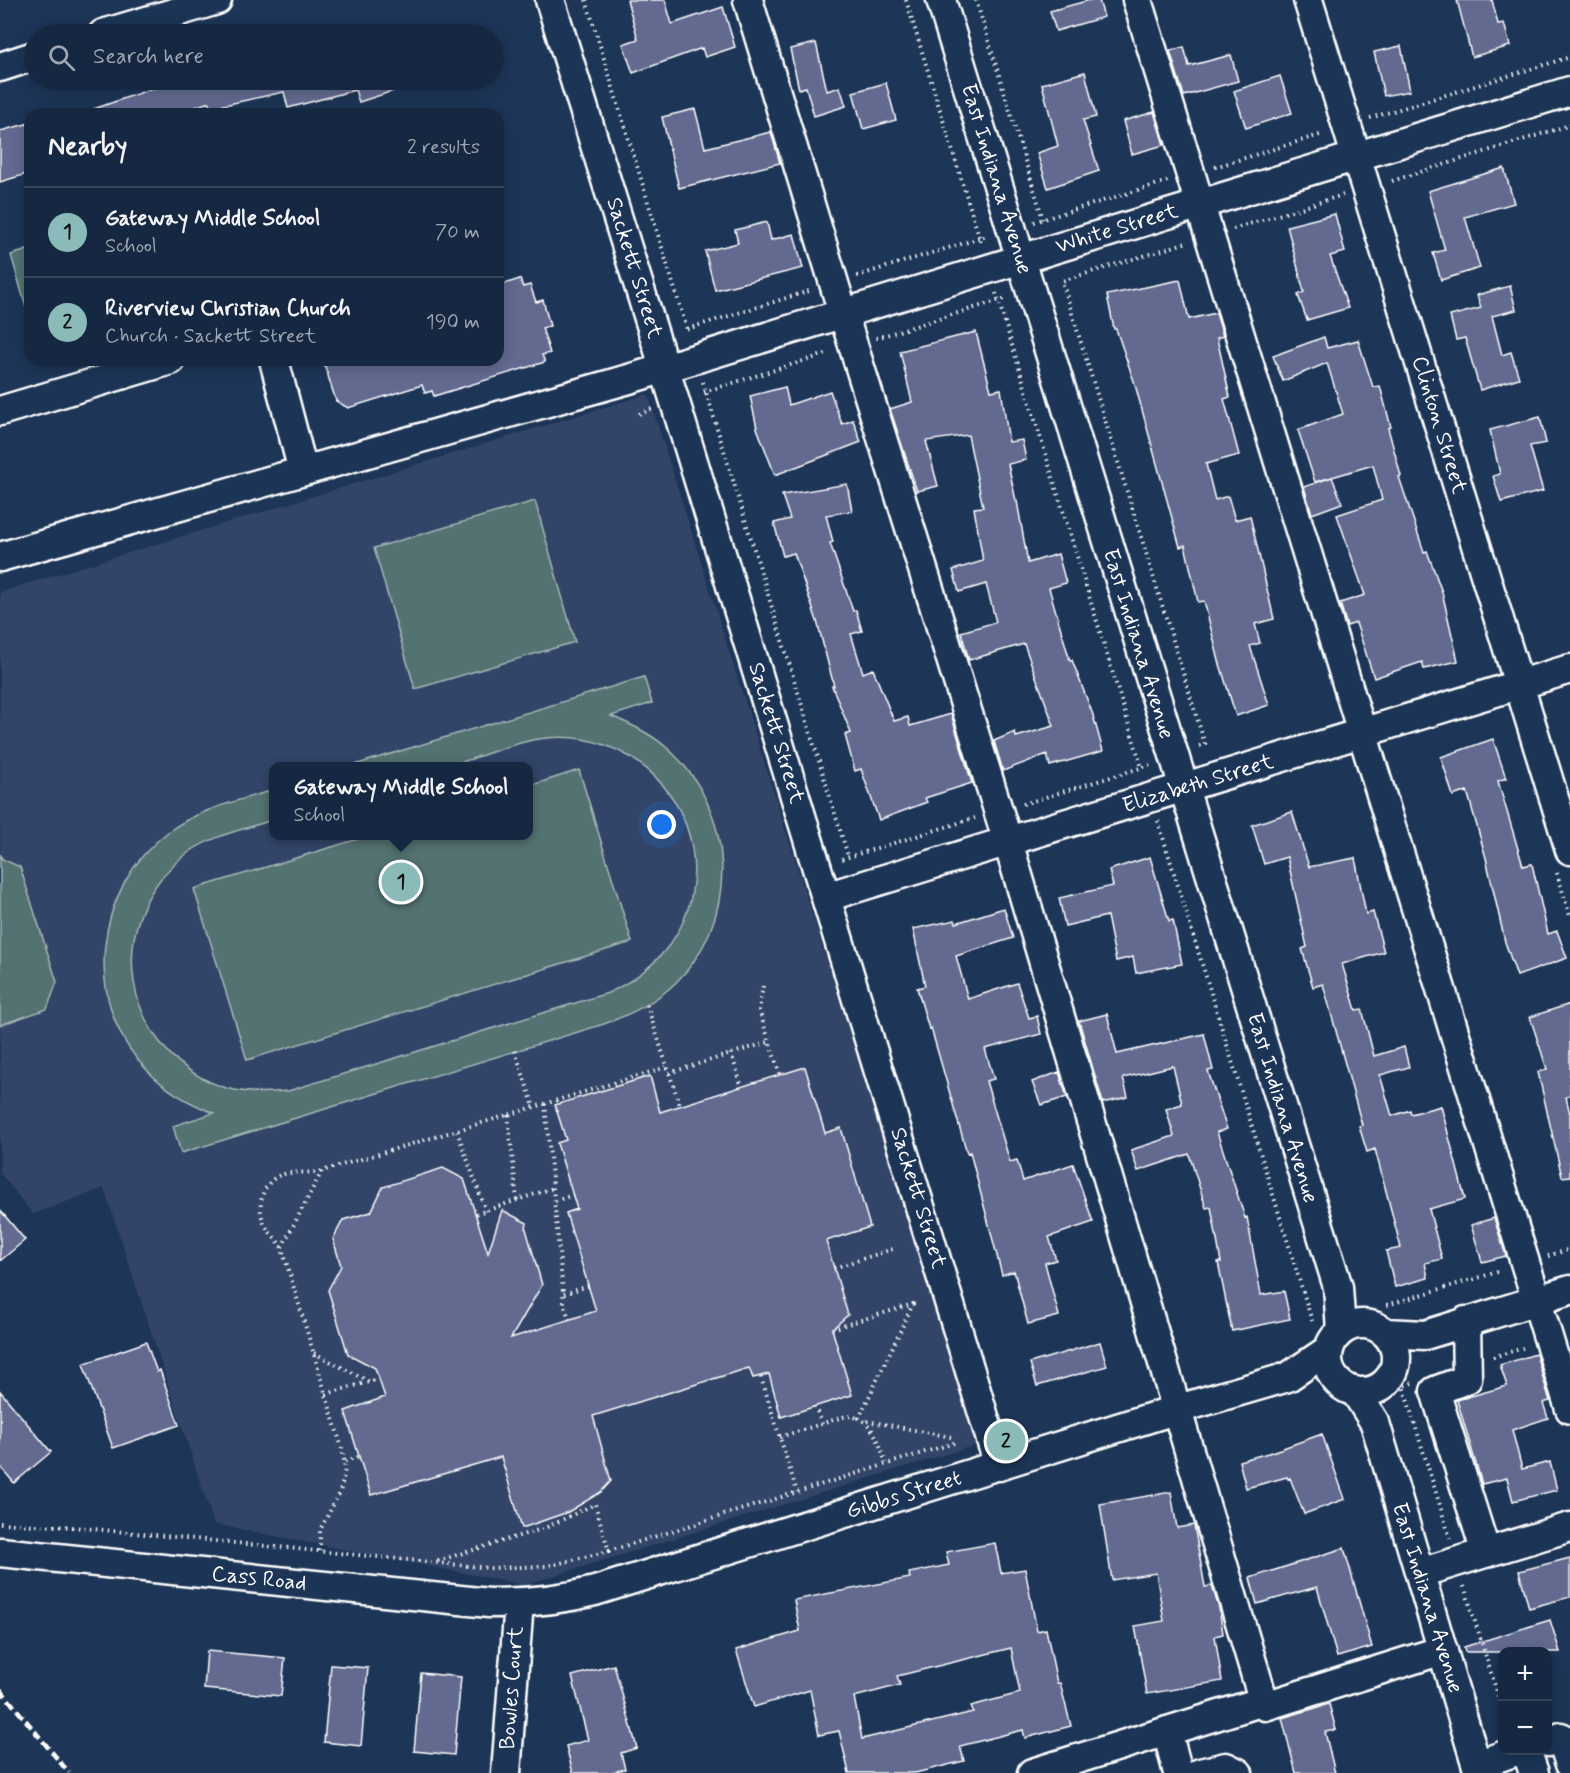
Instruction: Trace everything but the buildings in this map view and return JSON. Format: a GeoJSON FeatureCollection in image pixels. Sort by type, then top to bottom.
{"type":"FeatureCollection","features":[{"type":"Feature","properties":{"kind":"street"},"geometry":{"type":"LineString","coordinates":[[128,24],[174,6],[218,0]]}},
{"type":"Feature","properties":{"kind":"street","name":"Sackett Street"},"geometry":{"type":"LineString","coordinates":[[550,0],[999,1466]]}},
{"type":"Feature","properties":{"kind":"street"},"geometry":{"type":"LineString","coordinates":[[748,0],[1008,842],[1265,1706],[1443,1650]]}},
{"type":"Feature","properties":{"kind":"street","name":"East Indiana Avenue"},"geometry":{"type":"LineString","coordinates":[[941,0],[1351,1329]]}},
{"type":"Feature","properties":{"kind":"street"},"geometry":{"type":"LineString","coordinates":[[1137,0],[1570,1409]]}},
{"type":"Feature","properties":{"kind":"street","name":"Clinton Street"},"geometry":{"type":"LineString","coordinates":[[1308,0],[1570,850]]}},
{"type":"Feature","properties":{"kind":"street"},"geometry":{"type":"LineString","coordinates":[[0,66],[24,59]]}},
{"type":"Feature","properties":{"kind":"street","name":"White Street"},"geometry":{"type":"LineString","coordinates":[[0,557],[664,368],[1570,91]]}},
{"type":"Feature","properties":{"kind":"street"},"geometry":{"type":"LineString","coordinates":[[0,411],[151,366]]}},
{"type":"Feature","properties":{"kind":"street"},"geometry":{"type":"LineString","coordinates":[[276,366],[303,471]]}},
{"type":"Feature","properties":{"kind":"street","name":"Elizabeth Street"},"geometry":{"type":"LineString","coordinates":[[826,897],[1570,669]]}},
{"type":"Feature","properties":{"kind":"street"},"geometry":{"type":"LineString","coordinates":[[1351,1329],[1425,1335],[1570,1290]]}},
{"type":"Feature","properties":{"kind":"street"},"geometry":{"type":"LineString","coordinates":[[1466,1322],[1467,1379],[1435,1391],[1486,1553]]}},
{"type":"Feature","properties":{"kind":"street"},"geometry":{"type":"LineString","coordinates":[[1351,1329],[1328,1361],[1330,1371],[1345,1385],[1372,1390],[1389,1375],[1425,1335]]}},
{"type":"Feature","properties":{"kind":"street"},"geometry":{"type":"LineString","coordinates":[[1351,1329],[1392,1342],[1395,1353],[1389,1375]]}},
{"type":"Feature","properties":{"kind":"street","name":"Gibbs Street"},"geometry":{"type":"LineString","coordinates":[[519,1603],[562,1599],[595,1592],[1178,1409],[1288,1377],[1351,1329]]}},
{"type":"Feature","properties":{"kind":"street","name":"East Indiana Avenue"},"geometry":{"type":"LineString","coordinates":[[1375,1423],[1389,1375]]}},
{"type":"Feature","properties":{"kind":"street","name":"Gibbs Street"},"geometry":{"type":"LineString","coordinates":[[1288,1377],[1345,1385]]}},
{"type":"Feature","properties":{"kind":"street","name":"East Indiana Avenue"},"geometry":{"type":"LineString","coordinates":[[1345,1385],[1375,1423],[1478,1769]]}},
{"type":"Feature","properties":{"kind":"street"},"geometry":{"type":"LineString","coordinates":[[1420,1573],[1570,1527]]}},
{"type":"Feature","properties":{"kind":"street","name":"Cass Road"},"geometry":{"type":"LineString","coordinates":[[0,1552],[489,1603],[519,1603]]}},
{"type":"Feature","properties":{"kind":"street","name":"Bowles Court"},"geometry":{"type":"LineString","coordinates":[[506,1773],[519,1603]]}},
{"type":"Feature","properties":{"kind":"street"},"geometry":{"type":"LineString","coordinates":[[1032,1773],[1078,1766],[1167,1731],[1264,1701]]}},
{"type":"Feature","properties":{"kind":"street"},"geometry":{"type":"LineString","coordinates":[[1167,1731],[1178,1773]]}},
{"type":"Feature","properties":{"kind":"street"},"geometry":{"type":"LineString","coordinates":[[1552,1740],[1561,1737],[1570,1764]]}},
{"type":"Feature","properties":{"kind":"street"},"geometry":{"type":"LineString","coordinates":[[1478,1769],[1508,1755]]}},
{"type":"Feature","properties":{"kind":"street"},"geometry":{"type":"LineString","coordinates":[[1529,1755],[1534,1773]]}},
{"type":"Feature","properties":{"kind":"street"},"geometry":{"type":"LineString","coordinates":[[1200,1773],[1226,1767],[1238,1773]]}},
{"type":"Feature","properties":{"kind":"path"},"geometry":{"type":"LineString","coordinates":[[586,0],[848,856]]}},
{"type":"Feature","properties":{"kind":"path"},"geometry":{"type":"LineString","coordinates":[[906,0],[1151,799],[1351,1329],[1525,1263],[1570,1249]]}},
{"type":"Feature","properties":{"kind":"path"},"geometry":{"type":"LineString","coordinates":[[976,0],[1043,219]]}},
{"type":"Feature","properties":{"kind":"path"},"geometry":{"type":"LineString","coordinates":[[1347,126],[1570,57]]}},
{"type":"Feature","properties":{"kind":"path"},"geometry":{"type":"LineString","coordinates":[[1385,183],[1570,125]]}},
{"type":"Feature","properties":{"kind":"path"},"geometry":{"type":"LineString","coordinates":[[763,986],[759,1010],[780,1074]]}},
{"type":"Feature","properties":{"kind":"path"},"geometry":{"type":"LineString","coordinates":[[647,1005],[680,1106]]}},
{"type":"Feature","properties":{"kind":"path"},"geometry":{"type":"LineString","coordinates":[[669,1073],[769,1042]]}},
{"type":"Feature","properties":{"kind":"path"},"geometry":{"type":"LineString","coordinates":[[515,1051],[534,1108]]}},
{"type":"Feature","properties":{"kind":"path"},"geometry":{"type":"LineString","coordinates":[[730,1053],[741,1087]]}},
{"type":"Feature","properties":{"kind":"path"},"geometry":{"type":"LineString","coordinates":[[320,1551],[320,1530],[340,1492],[345,1461],[282,1248],[265,1226],[260,1210],[268,1183],[281,1174],[322,1171],[667,1067]]}},
{"type":"Feature","properties":{"kind":"path"},"geometry":{"type":"LineString","coordinates":[[545,1104],[563,1294],[569,1320]]}},
{"type":"Feature","properties":{"kind":"path"},"geometry":{"type":"LineString","coordinates":[[508,1115],[517,1200]]}},
{"type":"Feature","properties":{"kind":"path"},"geometry":{"type":"LineString","coordinates":[[457,1131],[486,1210]]}},
{"type":"Feature","properties":{"kind":"path"},"geometry":{"type":"LineString","coordinates":[[282,1248],[322,1171]]}},
{"type":"Feature","properties":{"kind":"path"},"geometry":{"type":"LineString","coordinates":[[476,1214],[554,1188]]}},
{"type":"Feature","properties":{"kind":"path"},"geometry":{"type":"LineString","coordinates":[[555,1201],[573,1194]]}},
{"type":"Feature","properties":{"kind":"path"},"geometry":{"type":"LineString","coordinates":[[834,1268],[896,1248]]}},
{"type":"Feature","properties":{"kind":"path"},"geometry":{"type":"LineString","coordinates":[[563,1294],[588,1286]]}},
{"type":"Feature","properties":{"kind":"path"},"geometry":{"type":"LineString","coordinates":[[832,1329],[913,1304],[859,1418]]}},
{"type":"Feature","properties":{"kind":"path"},"geometry":{"type":"LineString","coordinates":[[314,1352],[370,1382]]}},
{"type":"Feature","properties":{"kind":"path"},"geometry":{"type":"LineString","coordinates":[[761,1377],[797,1492]]}},
{"type":"Feature","properties":{"kind":"path"},"geometry":{"type":"LineString","coordinates":[[326,1394],[379,1379]]}},
{"type":"Feature","properties":{"kind":"path"},"geometry":{"type":"LineString","coordinates":[[815,1406],[822,1424]]}},
{"type":"Feature","properties":{"kind":"path"},"geometry":{"type":"LineString","coordinates":[[780,1437],[851,1416],[951,1437]]}},
{"type":"Feature","properties":{"kind":"path"},"geometry":{"type":"LineString","coordinates":[[859,1418],[867,1423],[874,1432],[886,1463]]}},
{"type":"Feature","properties":{"kind":"path"},"geometry":{"type":"LineString","coordinates":[[0,1523],[73,1527],[490,1568],[527,1568],[578,1560],[609,1551],[954,1443]]}},
{"type":"Feature","properties":{"kind":"path"},"geometry":{"type":"LineString","coordinates":[[345,1461],[359,1457]]}},
{"type":"Feature","properties":{"kind":"path"},"geometry":{"type":"LineString","coordinates":[[434,1562],[545,1528],[595,1504],[609,1551]]}},
{"type":"Feature","properties":{"kind":"shaded area"},"geometry":{"type":"Polygon","coordinates":[[[648,394],[979,1444],[524,1585],[214,1524],[104,1188],[33,1214],[0,1173],[0,592],[648,394]]]}},
{"type":"Feature","properties":{"kind":"green space"},"geometry":{"type":"Polygon","coordinates":[[[24,251],[24,300],[11,255],[24,251]]]}},
{"type":"Feature","properties":{"kind":"green space"},"geometry":{"type":"Polygon","coordinates":[[[535,501],[575,642],[415,689],[374,548],[535,501]]]}},
{"type":"Feature","properties":{"kind":"green space"},"geometry":{"type":"Polygon","coordinates":[[[644,677],[652,703],[611,716],[640,729],[666,747],[690,772],[707,801],[718,833],[722,866],[719,899],[710,931],[694,961],[671,987],[656,999],[622,1017],[181,1153],[173,1126],[214,1113],[177,1095],[161,1083],[146,1069],[125,1042],[112,1011],[105,979],[105,946],[111,914],[124,883],[143,855],[168,832],[192,817],[219,806],[269,791],[269,821],[228,834],[195,848],[158,882],[141,913],[133,947],[134,981],[143,1014],[161,1043],[187,1068],[228,1089],[254,1092],[288,1091],[608,993],[640,974],[653,963],[666,950],[684,920],[693,884],[693,853],[686,824],[673,798],[654,776],[632,758],[606,745],[577,738],[547,738],[527,741],[464,762],[364,762],[644,677]]]}},
{"type":"Feature","properties":{"kind":"green space"},"geometry":{"type":"Polygon","coordinates":[[[579,770],[632,942],[247,1060],[194,889],[355,840],[533,840],[533,785],[579,770]]]}},
{"type":"Feature","properties":{"kind":"green space"},"geometry":{"type":"Polygon","coordinates":[[[0,854],[2,859],[20,867],[57,982],[47,1009],[0,1025],[0,854]]]}},
{"type":"Feature","properties":{"kind":"railway"},"geometry":{"type":"LineString","coordinates":[[0,1689],[69,1773]]}},
{"type":"Feature","properties":{"kind":"place","name":"Gateway Middle School"},"geometry":{"type":"Point","coordinates":[401,882]}},
{"type":"Feature","properties":{"kind":"place","name":"Riverview Christian Church"},"geometry":{"type":"Point","coordinates":[1006,1441]}}]}
